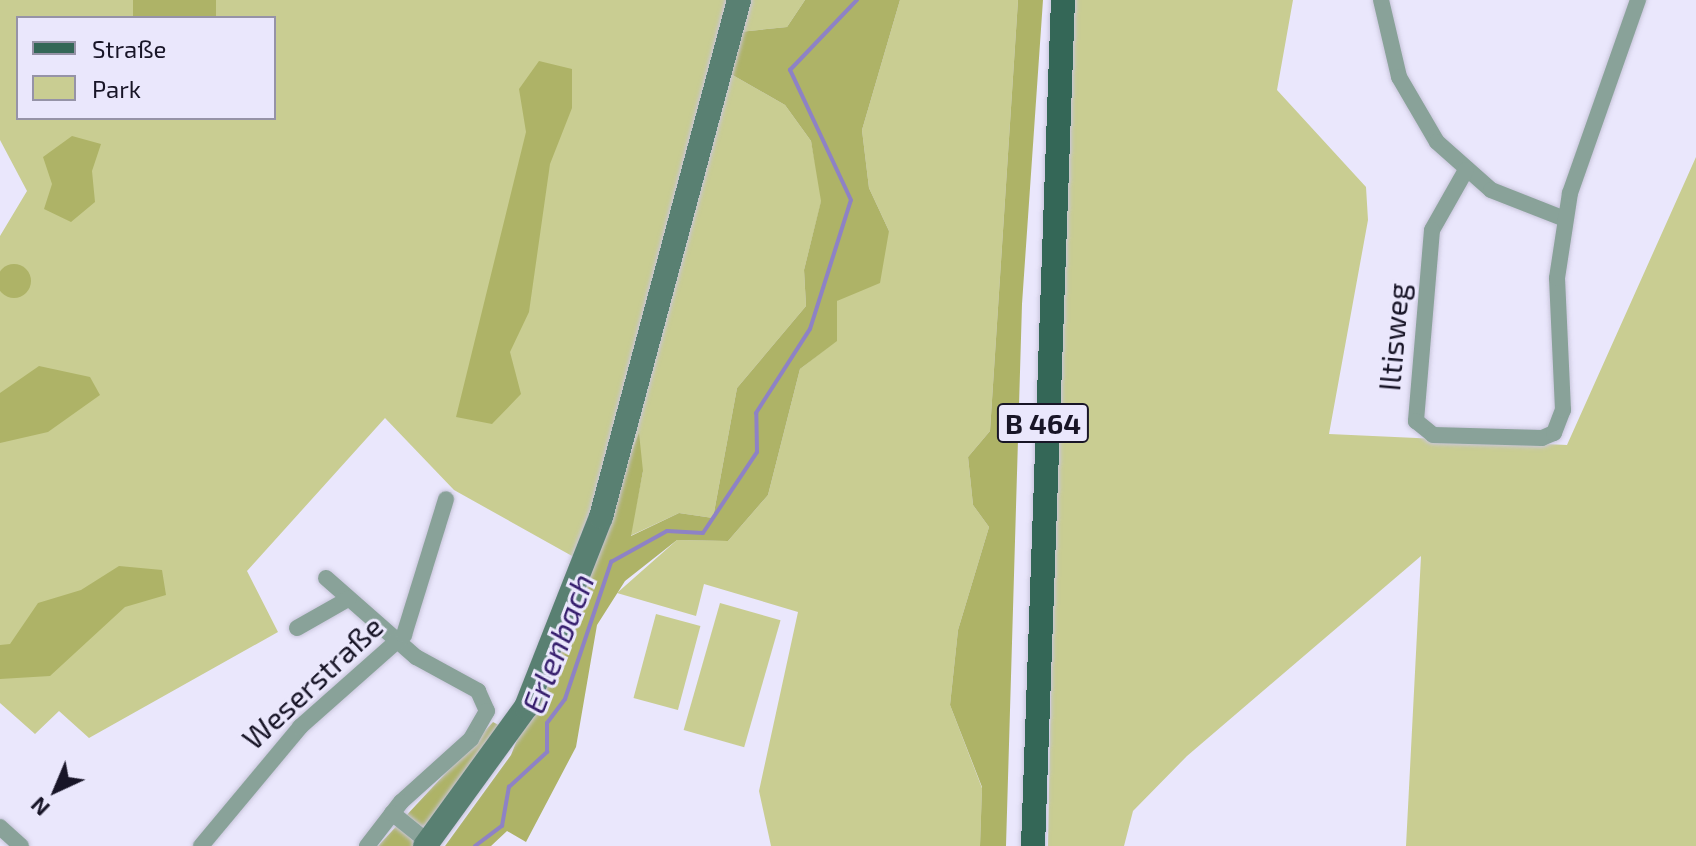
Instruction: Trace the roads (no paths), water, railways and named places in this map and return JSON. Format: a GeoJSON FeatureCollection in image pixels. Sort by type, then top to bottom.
{"type":"FeatureCollection","features":[{"type":"Feature","properties":{"kind":"main road","name":"B 464"},"geometry":{"type":"LineString","coordinates":[[1033,846],[1063,0]]}},
{"type":"Feature","properties":{"kind":"street"},"geometry":{"type":"LineString","coordinates":[[392,813],[427,844],[526,707],[601,517],[739,0]]}},
{"type":"Feature","properties":{"kind":"street"},"geometry":{"type":"LineString","coordinates":[[1381,0],[1406,93],[1466,170],[1507,198],[1565,219],[1591,119],[1638,0]]}},
{"type":"Feature","properties":{"kind":"street","name":"Iltisweg"},"geometry":{"type":"LineString","coordinates":[[1466,170],[1432,230],[1416,421],[1441,436],[1529,440],[1554,433],[1563,410],[1556,307],[1565,219]]}},
{"type":"Feature","properties":{"kind":"street","name":"Weserstraße"},"geometry":{"type":"LineString","coordinates":[[201,846],[284,742],[397,643],[410,625],[446,499]]}},
{"type":"Feature","properties":{"kind":"street"},"geometry":{"type":"LineString","coordinates":[[326,578],[397,643],[478,691],[487,711],[471,739],[392,813],[367,846]]}},
{"type":"Feature","properties":{"kind":"street"},"geometry":{"type":"LineString","coordinates":[[297,628],[348,599]]}},
{"type":"Feature","properties":{"kind":"street"},"geometry":{"type":"LineString","coordinates":[[0,827],[21,846]]}},
{"type":"Feature","properties":{"kind":"waterway","name":"Erlenbach"},"geometry":{"type":"LineString","coordinates":[[475,846],[502,826],[509,787],[547,752],[547,723],[565,699],[611,562],[667,531],[703,533],[757,452],[756,413],[810,329],[851,200],[790,70],[857,0]]}}]}
